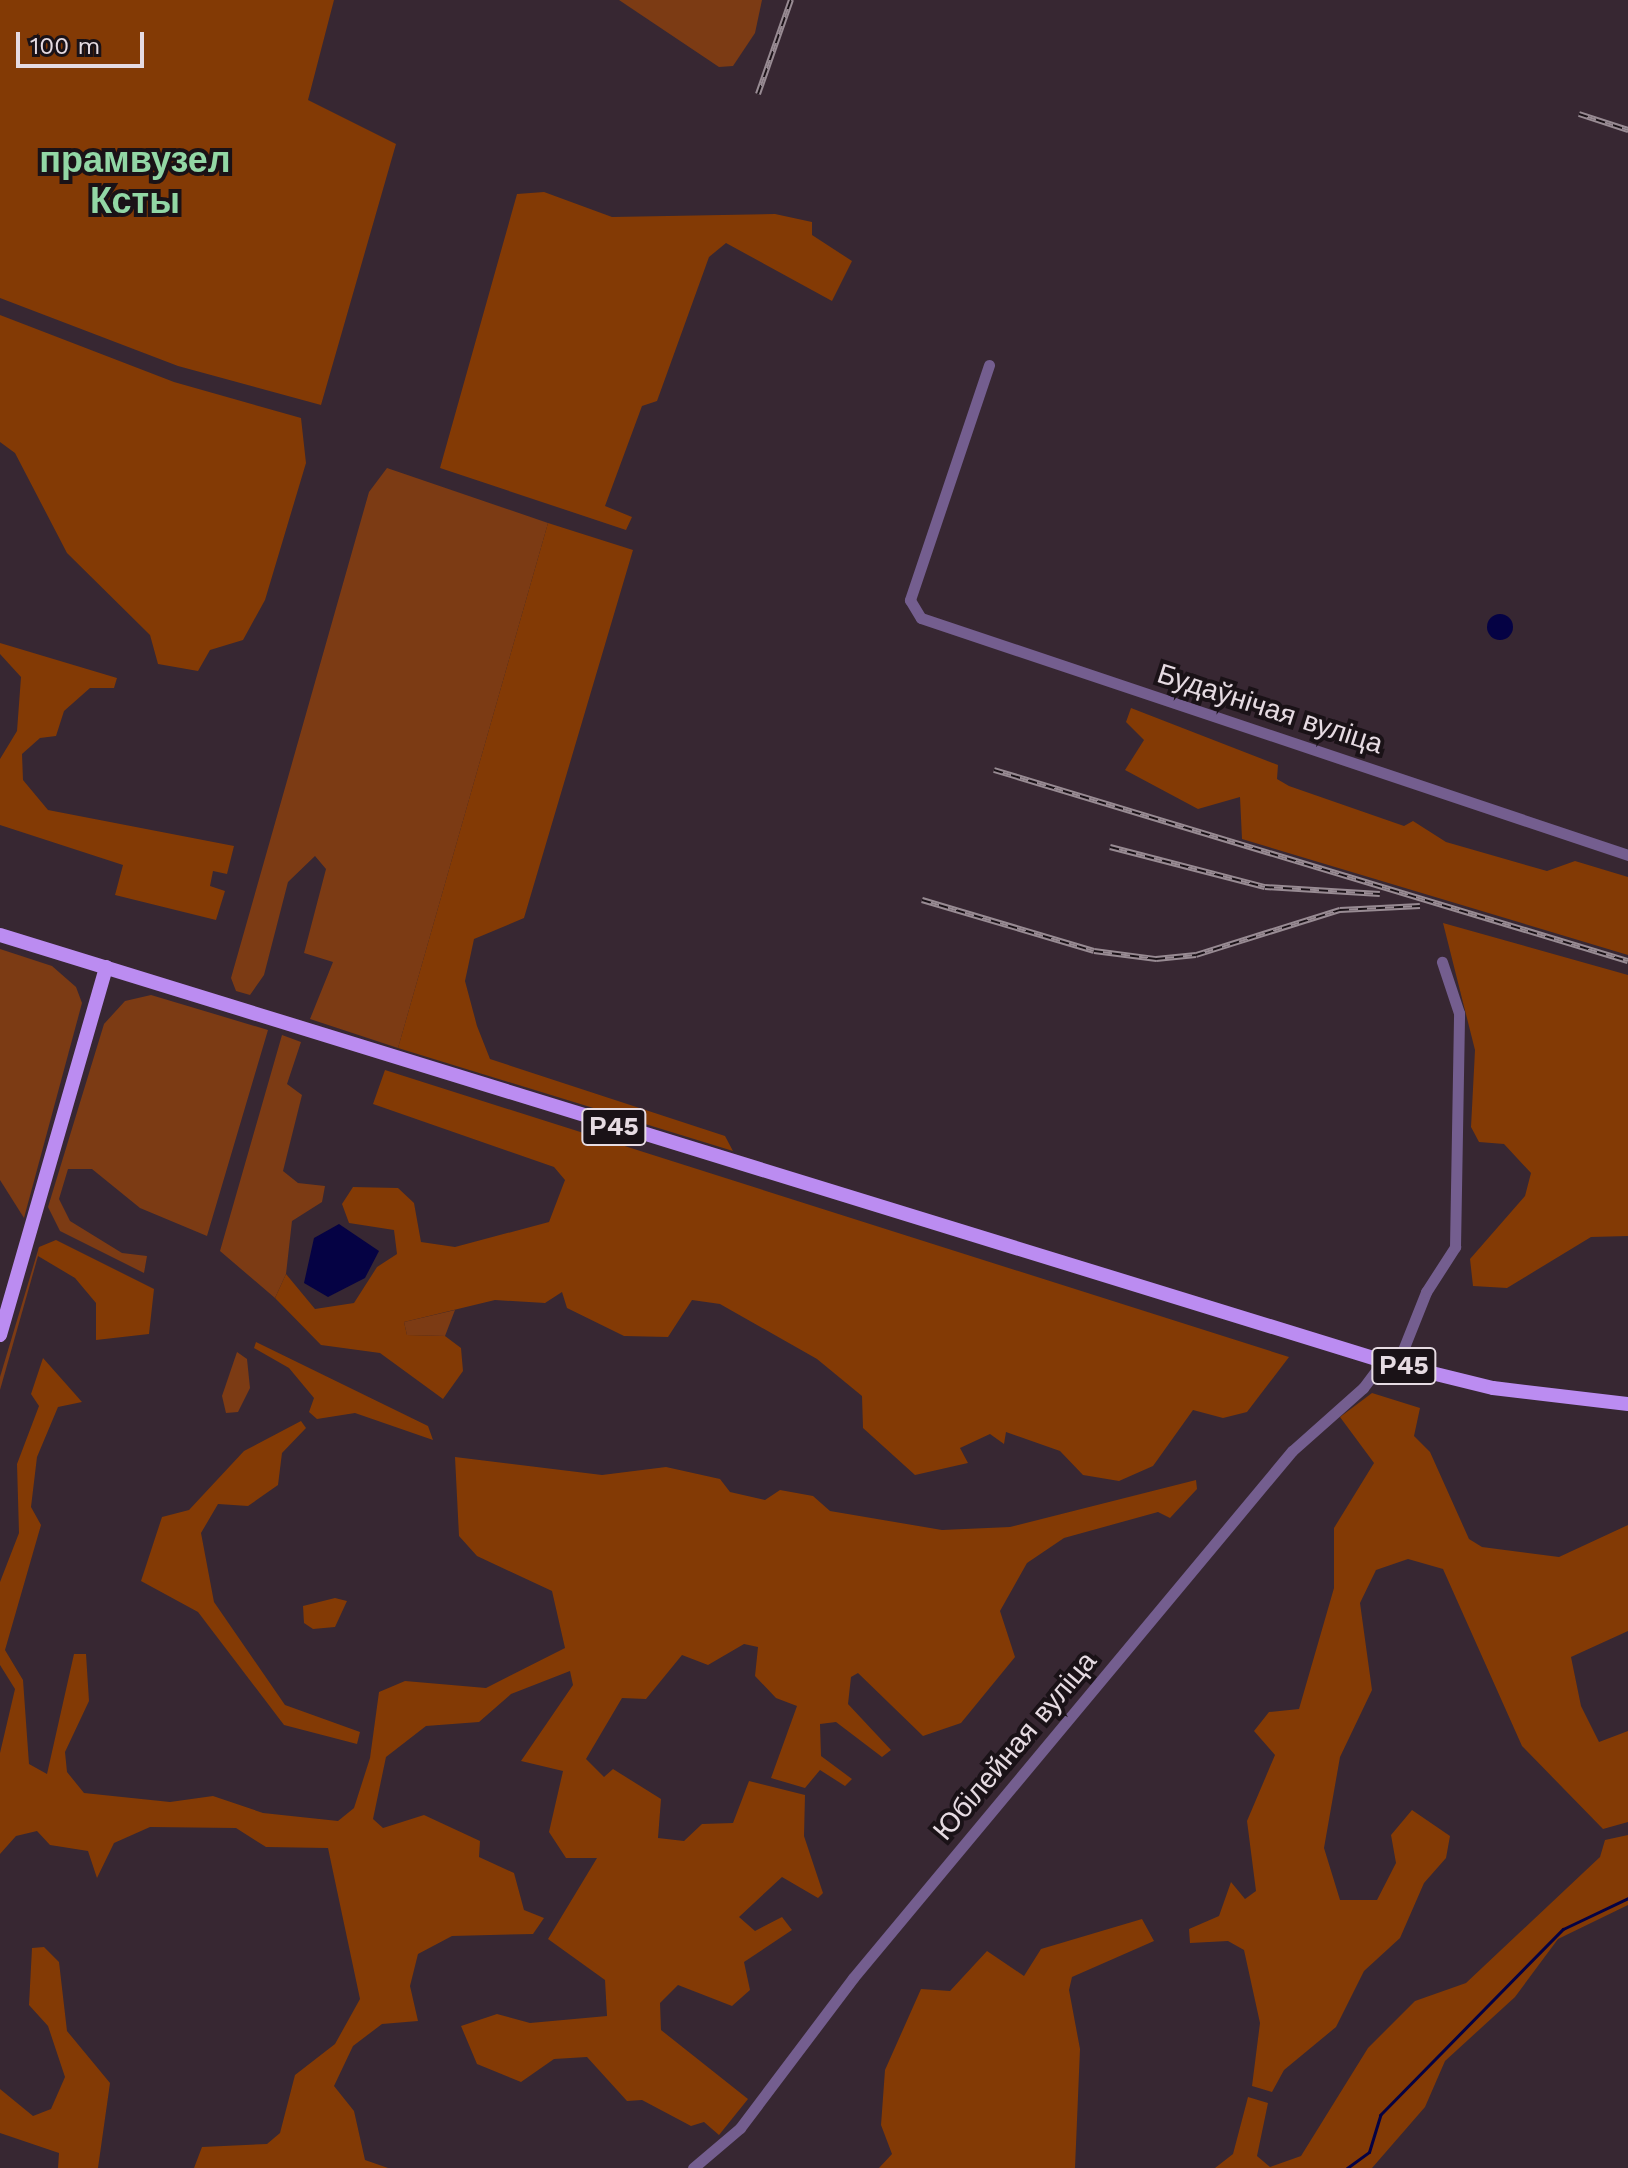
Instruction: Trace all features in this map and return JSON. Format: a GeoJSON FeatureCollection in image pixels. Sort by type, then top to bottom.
{"type":"FeatureCollection","features":[{"type":"Feature","properties":{"kind":"main road","name":"Р45"},"geometry":{"type":"LineString","coordinates":[[0,935],[1390,1363],[1493,1388],[1628,1404]]}},
{"type":"Feature","properties":{"kind":"main road"},"geometry":{"type":"LineString","coordinates":[[0,1335],[106,967]]}},
{"type":"Feature","properties":{"kind":"street","name":"Будаўнічая вуліца"},"geometry":{"type":"LineString","coordinates":[[989,365],[912,595],[921,618],[1628,855]]}},
{"type":"Feature","properties":{"kind":"street","name":"Юбілейная вуліца"},"geometry":{"type":"LineString","coordinates":[[693,2168],[740,2128],[853,1978],[1292,1451],[1390,1363],[1426,1292],[1455,1247],[1459,1013],[1442,962]]}},
{"type":"Feature","properties":{"kind":"shaded area"},"geometry":{"type":"Polygon","coordinates":[[[0,0],[334,0],[308,100],[396,144],[321,405],[178,366],[0,298],[0,0]]]}},
{"type":"Feature","properties":{"kind":"shaded area"},"geometry":{"type":"Polygon","coordinates":[[[619,0],[762,0],[755,33],[733,66],[719,67],[619,0]]]}},
{"type":"Feature","properties":{"kind":"shaded area"},"geometry":{"type":"Polygon","coordinates":[[[544,192],[612,217],[775,214],[812,222],[812,235],[852,261],[832,301],[726,243],[709,257],[657,401],[642,406],[605,506],[632,517],[626,530],[440,468],[517,194],[544,192]]]}},
{"type":"Feature","properties":{"kind":"shaded area"},"geometry":{"type":"Polygon","coordinates":[[[0,315],[174,382],[301,418],[306,463],[265,600],[243,640],[210,650],[198,671],[158,664],[150,635],[67,553],[15,453],[0,442],[0,315]]]}},
{"type":"Feature","properties":{"kind":"shaded area"},"geometry":{"type":"Polygon","coordinates":[[[387,468],[548,523],[398,1048],[310,1019],[333,962],[304,953],[326,869],[315,856],[288,882],[264,975],[250,995],[236,991],[231,978],[369,492],[387,468]]]}},
{"type":"Feature","properties":{"kind":"shaded area"},"geometry":{"type":"Polygon","coordinates":[[[548,523],[633,550],[524,918],[474,939],[465,981],[477,1026],[490,1059],[725,1136],[733,1151],[398,1048],[548,523]]]}},
{"type":"Feature","properties":{"kind":"shaded area"},"geometry":{"type":"Polygon","coordinates":[[[1500,614],[1509,618],[1513,627],[1509,636],[1500,640],[1491,636],[1487,627],[1491,618],[1500,614]]]}},
{"type":"Feature","properties":{"kind":"shaded area"},"geometry":{"type":"Polygon","coordinates":[[[0,643],[117,678],[114,688],[90,688],[64,711],[56,736],[40,738],[22,754],[23,780],[48,810],[234,846],[227,874],[213,871],[210,886],[225,891],[216,920],[115,895],[123,865],[0,825],[0,759],[17,731],[21,677],[0,654],[0,643]]]}},
{"type":"Feature","properties":{"kind":"shaded area"},"geometry":{"type":"Polygon","coordinates":[[[1131,708],[1278,765],[1277,779],[1289,786],[1404,826],[1413,821],[1446,842],[1547,871],[1575,861],[1628,877],[1628,955],[1242,839],[1240,797],[1198,809],[1125,770],[1144,740],[1126,722],[1131,708]]]}},
{"type":"Feature","properties":{"kind":"shaded area"},"geometry":{"type":"Polygon","coordinates":[[[1443,923],[1628,975],[1628,1236],[1591,1237],[1507,1288],[1473,1286],[1470,1259],[1525,1196],[1531,1173],[1504,1144],[1479,1142],[1471,1127],[1475,1050],[1443,923]]]}},
{"type":"Feature","properties":{"kind":"shaded area"},"geometry":{"type":"Polygon","coordinates":[[[0,949],[52,966],[76,987],[82,1003],[24,1218],[0,1180],[0,949]]]}},
{"type":"Feature","properties":{"kind":"shaded area"},"geometry":{"type":"Polygon","coordinates":[[[151,995],[268,1030],[207,1236],[140,1208],[92,1169],[68,1169],[59,1199],[70,1221],[122,1253],[147,1256],[144,1273],[60,1231],[48,1207],[104,1024],[125,1001],[151,995]]]}},
{"type":"Feature","properties":{"kind":"shaded area"},"geometry":{"type":"Polygon","coordinates":[[[282,1035],[301,1042],[287,1084],[302,1095],[283,1171],[298,1183],[325,1186],[322,1202],[292,1221],[286,1274],[275,1298],[220,1251],[282,1035]]]}},
{"type":"Feature","properties":{"kind":"shaded area"},"geometry":{"type":"Polygon","coordinates":[[[385,1070],[1289,1357],[1247,1412],[1223,1418],[1193,1410],[1153,1466],[1119,1481],[1083,1475],[1060,1451],[1006,1432],[1004,1444],[990,1434],[960,1448],[968,1463],[915,1475],[863,1428],[862,1396],[817,1359],[720,1304],[692,1300],[668,1337],[624,1336],[567,1308],[562,1292],[545,1303],[495,1300],[404,1322],[407,1335],[445,1336],[461,1348],[463,1371],[443,1399],[380,1353],[321,1345],[275,1298],[286,1274],[315,1309],[354,1303],[377,1267],[397,1254],[394,1230],[349,1223],[342,1204],[353,1187],[398,1188],[414,1203],[421,1242],[455,1247],[549,1222],[565,1180],[554,1167],[373,1104],[385,1070]]]}},
{"type":"Feature","properties":{"kind":"shaded area"},"geometry":{"type":"Polygon","coordinates":[[[339,1224],[379,1251],[365,1278],[328,1297],[304,1283],[314,1238],[339,1224]]]}},
{"type":"Feature","properties":{"kind":"shaded area"},"geometry":{"type":"Polygon","coordinates":[[[56,1240],[154,1289],[149,1334],[96,1340],[96,1303],[75,1278],[38,1256],[39,1247],[56,1240]]]}},
{"type":"Feature","properties":{"kind":"shaded area"},"geometry":{"type":"Polygon","coordinates":[[[40,1249],[0,1390],[0,1377],[40,1249]]]}},
{"type":"Feature","properties":{"kind":"shaded area"},"geometry":{"type":"Polygon","coordinates":[[[455,1310],[445,1336],[407,1335],[404,1322],[455,1310]]]}},
{"type":"Feature","properties":{"kind":"shaded area"},"geometry":{"type":"Polygon","coordinates":[[[256,1342],[428,1426],[433,1440],[355,1413],[317,1419],[309,1412],[314,1398],[289,1368],[254,1348],[256,1342]]]}},
{"type":"Feature","properties":{"kind":"shaded area"},"geometry":{"type":"Polygon","coordinates":[[[237,1352],[247,1359],[250,1388],[238,1412],[226,1413],[222,1396],[237,1352]]]}},
{"type":"Feature","properties":{"kind":"shaded area"},"geometry":{"type":"Polygon","coordinates":[[[43,1358],[82,1402],[58,1407],[37,1457],[31,1507],[41,1525],[5,1650],[23,1680],[29,1764],[47,1774],[74,1654],[86,1654],[89,1701],[65,1752],[67,1772],[84,1793],[170,1802],[213,1796],[263,1813],[338,1821],[354,1808],[370,1758],[379,1692],[405,1681],[486,1688],[565,1648],[552,1591],[477,1556],[459,1536],[455,1457],[602,1475],[666,1467],[720,1479],[730,1492],[765,1500],[780,1490],[813,1496],[830,1511],[942,1530],[1010,1527],[1196,1480],[1197,1489],[1170,1518],[1158,1512],[1064,1538],[1027,1563],[1000,1611],[1015,1657],[961,1723],[923,1736],[858,1673],[851,1677],[848,1704],[891,1750],[882,1757],[836,1722],[820,1724],[821,1756],[852,1779],[845,1786],[820,1770],[805,1788],[771,1778],[797,1706],[776,1698],[755,1676],[758,1647],[744,1644],[708,1665],[682,1655],[646,1699],[622,1698],[586,1759],[604,1777],[613,1769],[661,1799],[658,1838],[684,1841],[702,1824],[733,1823],[749,1781],[805,1795],[804,1836],[823,1893],[818,1898],[782,1877],[739,1917],[755,1931],[782,1917],[792,1930],[744,1962],[750,1990],[732,2006],[678,1985],[660,2003],[661,2030],[748,2099],[719,2135],[704,2122],[691,2126],[642,2100],[627,2101],[587,2057],[554,2059],[521,2082],[477,2064],[461,2026],[497,2014],[530,2023],[607,2016],[605,1980],[548,1939],[597,1858],[566,1858],[549,1832],[563,1771],[521,1761],[573,1685],[570,1671],[511,1694],[479,1722],[426,1726],[386,1757],[373,1819],[383,1828],[424,1815],[480,1841],[479,1857],[514,1873],[524,1910],[544,1918],[533,1934],[452,1936],[418,1954],[410,1986],[418,2021],[382,2024],[353,2046],[334,2086],[354,2111],[365,2160],[388,2168],[194,2168],[202,2147],[267,2144],[280,2133],[295,2075],[335,2044],[360,1999],[328,1848],[266,1847],[236,1828],[150,1827],[114,1843],[97,1878],[88,1851],[50,1845],[37,1831],[16,1836],[0,1854],[0,1753],[15,1689],[0,1665],[0,1582],[19,1533],[17,1464],[39,1406],[31,1394],[43,1358]]]}},
{"type":"Feature","properties":{"kind":"shaded area"},"geometry":{"type":"Polygon","coordinates":[[[1372,1393],[1420,1408],[1414,1436],[1430,1452],[1469,1539],[1482,1547],[1559,1557],[1628,1525],[1628,1631],[1571,1657],[1581,1706],[1599,1742],[1628,1731],[1628,1822],[1603,1829],[1522,1746],[1443,1569],[1408,1559],[1376,1570],[1360,1603],[1372,1690],[1340,1757],[1324,1848],[1340,1900],[1377,1900],[1396,1863],[1391,1835],[1412,1810],[1450,1836],[1446,1858],[1424,1883],[1400,1938],[1364,1971],[1336,2027],[1284,2070],[1272,2092],[1252,2086],[1260,2023],[1244,1950],[1228,1941],[1190,1943],[1189,1929],[1219,1916],[1231,1882],[1245,1899],[1256,1891],[1247,1821],[1275,1755],[1254,1731],[1269,1712],[1299,1709],[1334,1588],[1334,1528],[1374,1463],[1340,1417],[1372,1393]]]}},
{"type":"Feature","properties":{"kind":"shaded area"},"geometry":{"type":"Polygon","coordinates":[[[301,1421],[306,1428],[282,1453],[278,1485],[248,1506],[218,1504],[201,1533],[214,1602],[285,1705],[360,1732],[357,1744],[284,1725],[198,1612],[141,1581],[162,1517],[189,1510],[244,1451],[301,1421]]]}},
{"type":"Feature","properties":{"kind":"shaded area"},"geometry":{"type":"Polygon","coordinates":[[[335,1598],[347,1601],[335,1627],[313,1629],[304,1623],[303,1606],[335,1598]]]}},
{"type":"Feature","properties":{"kind":"shaded area"},"geometry":{"type":"Polygon","coordinates":[[[1628,1835],[1628,1905],[1558,1939],[1515,1997],[1445,2061],[1425,2107],[1372,2168],[1215,2168],[1233,2154],[1248,2097],[1268,2103],[1257,2156],[1270,2167],[1301,2156],[1368,2048],[1415,2001],[1466,1983],[1600,1857],[1605,1840],[1628,1835]]]}},
{"type":"Feature","properties":{"kind":"shaded area"},"geometry":{"type":"Polygon","coordinates":[[[1142,1919],[1154,1941],[1072,1977],[1069,1990],[1080,2049],[1075,2168],[879,2168],[892,2154],[881,2125],[885,2070],[921,1989],[950,1991],[987,1951],[1024,1976],[1041,1949],[1142,1919]]]}},
{"type":"Feature","properties":{"kind":"shaded area"},"geometry":{"type":"Polygon","coordinates":[[[44,1947],[59,1962],[67,2031],[110,2083],[98,2168],[58,2168],[59,2153],[0,2133],[0,2089],[33,2116],[51,2109],[65,2077],[48,2026],[29,2005],[32,1948],[44,1947]]]}},
{"type":"Feature","properties":{"kind":"waterway"},"geometry":{"type":"LineString","coordinates":[[1347,2168],[1369,2152],[1380,2115],[1563,1929],[1628,1898]]}},
{"type":"Feature","properties":{"kind":"railway"},"geometry":{"type":"LineString","coordinates":[[758,94],[791,0]]}},
{"type":"Feature","properties":{"kind":"railway"},"geometry":{"type":"LineString","coordinates":[[1579,114],[1628,130]]}},
{"type":"Feature","properties":{"kind":"railway"},"geometry":{"type":"LineString","coordinates":[[994,770],[1628,961]]}},
{"type":"Feature","properties":{"kind":"railway"},"geometry":{"type":"LineString","coordinates":[[1110,847],[1265,887],[1380,894]]}},
{"type":"Feature","properties":{"kind":"railway"},"geometry":{"type":"LineString","coordinates":[[922,900],[1094,951],[1156,959],[1196,955],[1340,910],[1420,906]]}},
{"type":"Feature","properties":{"kind":"district","name":"прамвузел Ксты"},"geometry":{"type":"Point","coordinates":[135,180]}}]}
